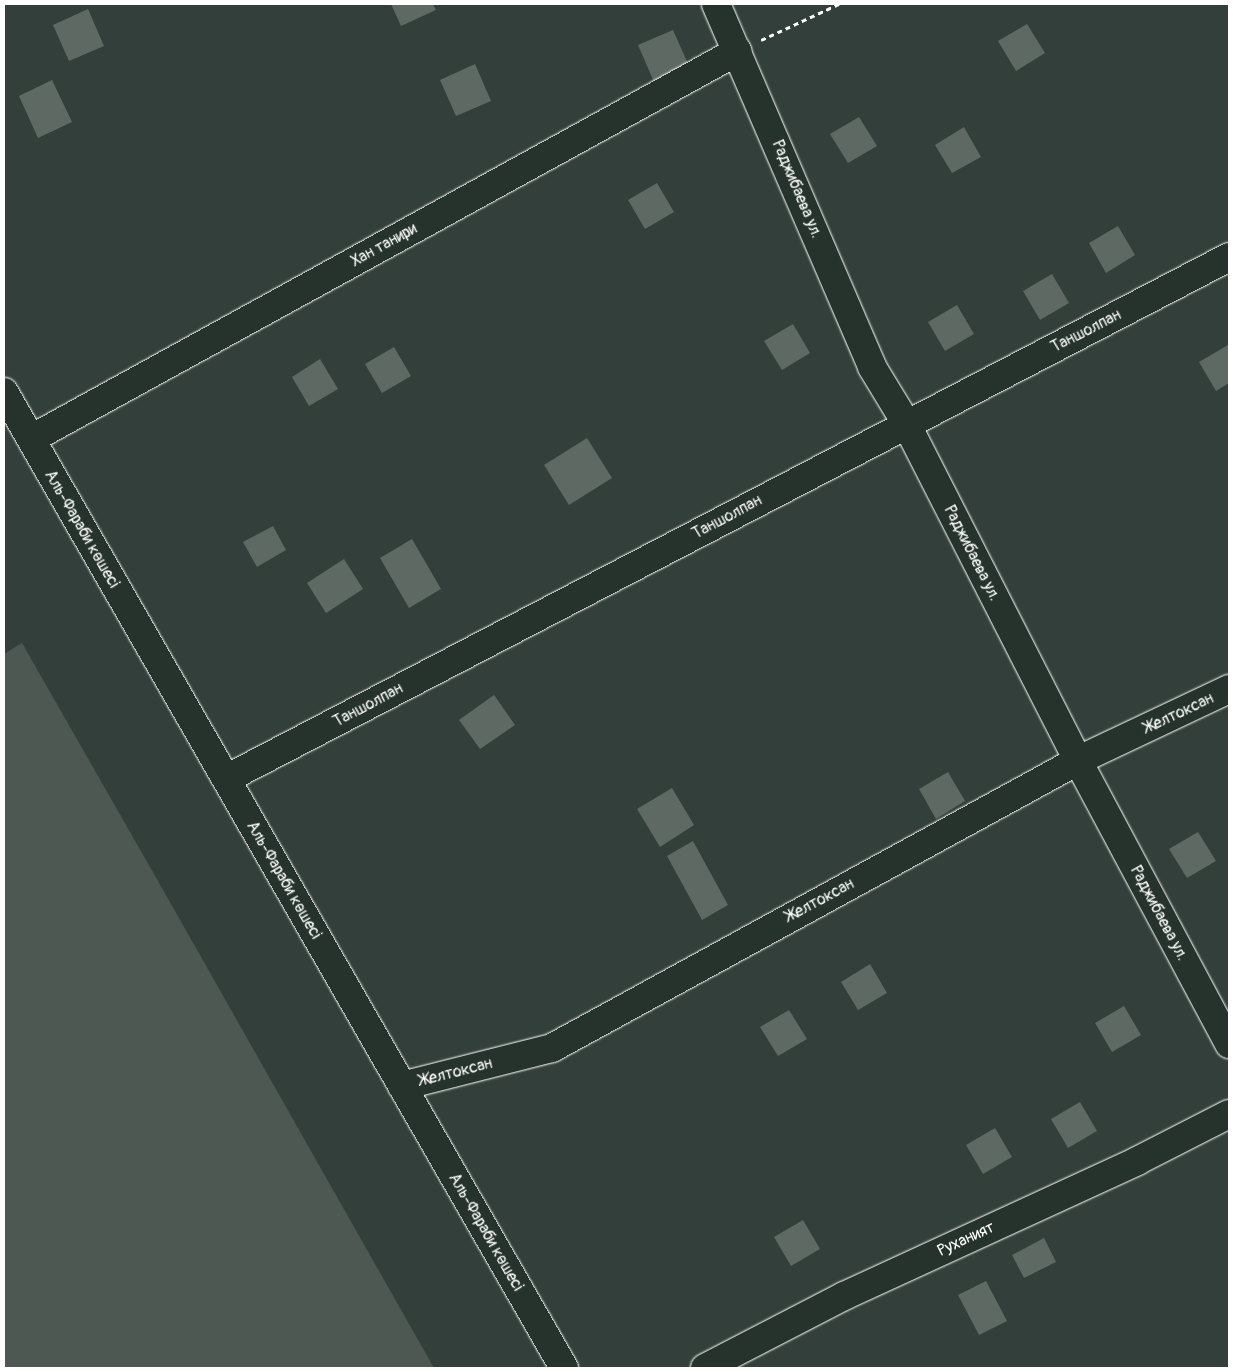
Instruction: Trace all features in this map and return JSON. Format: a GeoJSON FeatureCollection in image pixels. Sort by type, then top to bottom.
{"type":"FeatureCollection","features":[{"type":"Feature","properties":{"kind":"main road","name":"Раджибаева ул."},"geometry":{"type":"LineString","coordinates":[[716,4],[738,51],[872,367],[906,424],[1078,761],[1229,1044]]}},
{"type":"Feature","properties":{"kind":"main road","name":"Хан танири"},"geometry":{"type":"LineString","coordinates":[[31,439],[738,51]]}},
{"type":"Feature","properties":{"kind":"main road","name":"Таншолпан"},"geometry":{"type":"LineString","coordinates":[[226,779],[1229,257]]}},
{"type":"Feature","properties":{"kind":"main road","name":"Аль-Фараби көшесі"},"geometry":{"type":"LineString","coordinates":[[4,392],[564,1368]]}},
{"type":"Feature","properties":{"kind":"main road","name":"Желтоксан"},"geometry":{"type":"LineString","coordinates":[[402,1086],[552,1048],[1078,761],[1229,689]]}},
{"type":"Feature","properties":{"kind":"main road","name":"Руханият"},"geometry":{"type":"LineString","coordinates":[[705,1368],[844,1296],[1137,1161],[1229,1114]]}},
{"type":"Feature","properties":{"kind":"path"},"geometry":{"type":"LineString","coordinates":[[738,51],[839,4]]}},
{"type":"Feature","properties":{"kind":"shaded area"},"geometry":{"type":"Polygon","coordinates":[[[22,643],[434,1368],[4,1368],[4,654],[22,643]]]}},
{"type":"Feature","properties":{"kind":"building"},"geometry":{"type":"Polygon","coordinates":[[[391,4],[433,4],[436,10],[401,26],[391,4]]]}},
{"type":"Feature","properties":{"kind":"building"},"geometry":{"type":"Polygon","coordinates":[[[88,9],[104,46],[69,61],[53,25],[88,9]]]}},
{"type":"Feature","properties":{"kind":"building"},"geometry":{"type":"Polygon","coordinates":[[[1027,24],[1045,53],[1016,71],[998,41],[1027,24]]]}},
{"type":"Feature","properties":{"kind":"building"},"geometry":{"type":"Polygon","coordinates":[[[673,30],[689,66],[654,82],[638,45],[673,30]]]}},
{"type":"Feature","properties":{"kind":"building"},"geometry":{"type":"Polygon","coordinates":[[[475,64],[491,101],[456,116],[440,80],[475,64]]]}},
{"type":"Feature","properties":{"kind":"building"},"geometry":{"type":"Polygon","coordinates":[[[52,80],[72,122],[38,138],[19,96],[52,80]]]}},
{"type":"Feature","properties":{"kind":"building"},"geometry":{"type":"Polygon","coordinates":[[[859,117],[877,146],[848,163],[830,134],[859,117]]]}},
{"type":"Feature","properties":{"kind":"building"},"geometry":{"type":"Polygon","coordinates":[[[964,127],[981,157],[952,173],[935,145],[964,127]]]}},
{"type":"Feature","properties":{"kind":"building"},"geometry":{"type":"Polygon","coordinates":[[[657,183],[674,212],[645,229],[628,200],[657,183]]]}},
{"type":"Feature","properties":{"kind":"building"},"geometry":{"type":"Polygon","coordinates":[[[1118,226],[1135,255],[1106,273],[1089,243],[1118,226]]]}},
{"type":"Feature","properties":{"kind":"building"},"geometry":{"type":"Polygon","coordinates":[[[1052,274],[1069,303],[1040,320],[1023,291],[1052,274]]]}},
{"type":"Feature","properties":{"kind":"building"},"geometry":{"type":"Polygon","coordinates":[[[957,305],[974,334],[945,351],[928,322],[957,305]]]}},
{"type":"Feature","properties":{"kind":"building"},"geometry":{"type":"Polygon","coordinates":[[[793,324],[810,353],[782,370],[764,341],[793,324]]]}},
{"type":"Feature","properties":{"kind":"building"},"geometry":{"type":"Polygon","coordinates":[[[1228,345],[1229,383],[1216,391],[1199,362],[1228,345]]]}},
{"type":"Feature","properties":{"kind":"building"},"geometry":{"type":"Polygon","coordinates":[[[394,347],[411,376],[382,393],[365,364],[394,347]]]}},
{"type":"Feature","properties":{"kind":"building"},"geometry":{"type":"Polygon","coordinates":[[[320,359],[338,389],[309,406],[292,377],[320,359]]]}},
{"type":"Feature","properties":{"kind":"building"},"geometry":{"type":"Polygon","coordinates":[[[587,438],[612,478],[569,505],[544,465],[587,438]]]}},
{"type":"Feature","properties":{"kind":"building"},"geometry":{"type":"Polygon","coordinates":[[[273,526],[286,550],[257,567],[243,542],[273,526]]]}},
{"type":"Feature","properties":{"kind":"building"},"geometry":{"type":"Polygon","coordinates":[[[412,539],[441,589],[409,608],[380,558],[412,539]]]}},
{"type":"Feature","properties":{"kind":"building"},"geometry":{"type":"Polygon","coordinates":[[[344,559],[363,589],[326,613],[307,583],[344,559]]]}},
{"type":"Feature","properties":{"kind":"building"},"geometry":{"type":"Polygon","coordinates":[[[494,695],[515,725],[480,749],[459,720],[494,695]]]}},
{"type":"Feature","properties":{"kind":"building"},"geometry":{"type":"Polygon","coordinates":[[[948,772],[965,801],[936,819],[919,789],[948,772]]]}},
{"type":"Feature","properties":{"kind":"building"},"geometry":{"type":"Polygon","coordinates":[[[672,788],[694,825],[660,847],[637,809],[672,788]]]}},
{"type":"Feature","properties":{"kind":"building"},"geometry":{"type":"Polygon","coordinates":[[[1198,832],[1216,861],[1187,878],[1169,849],[1198,832]]]}},
{"type":"Feature","properties":{"kind":"building"},"geometry":{"type":"Polygon","coordinates":[[[693,841],[728,905],[702,920],[667,856],[693,841]]]}},
{"type":"Feature","properties":{"kind":"building"},"geometry":{"type":"Polygon","coordinates":[[[870,964],[887,993],[858,1010],[841,982],[870,964]]]}},
{"type":"Feature","properties":{"kind":"building"},"geometry":{"type":"Polygon","coordinates":[[[1124,1006],[1141,1035],[1112,1052],[1095,1023],[1124,1006]]]}},
{"type":"Feature","properties":{"kind":"building"},"geometry":{"type":"Polygon","coordinates":[[[789,1010],[807,1039],[778,1056],[760,1027],[789,1010]]]}},
{"type":"Feature","properties":{"kind":"building"},"geometry":{"type":"Polygon","coordinates":[[[1080,1102],[1097,1131],[1068,1148],[1051,1119],[1080,1102]]]}},
{"type":"Feature","properties":{"kind":"building"},"geometry":{"type":"Polygon","coordinates":[[[995,1128],[1012,1157],[983,1174],[966,1145],[995,1128]]]}},
{"type":"Feature","properties":{"kind":"building"},"geometry":{"type":"Polygon","coordinates":[[[803,1220],[820,1249],[791,1266],[774,1237],[803,1220]]]}},
{"type":"Feature","properties":{"kind":"building"},"geometry":{"type":"Polygon","coordinates":[[[1044,1238],[1056,1262],[1024,1278],[1012,1255],[1044,1238]]]}},
{"type":"Feature","properties":{"kind":"building"},"geometry":{"type":"Polygon","coordinates":[[[986,1281],[1007,1321],[979,1335],[958,1295],[986,1281]]]}}]}
